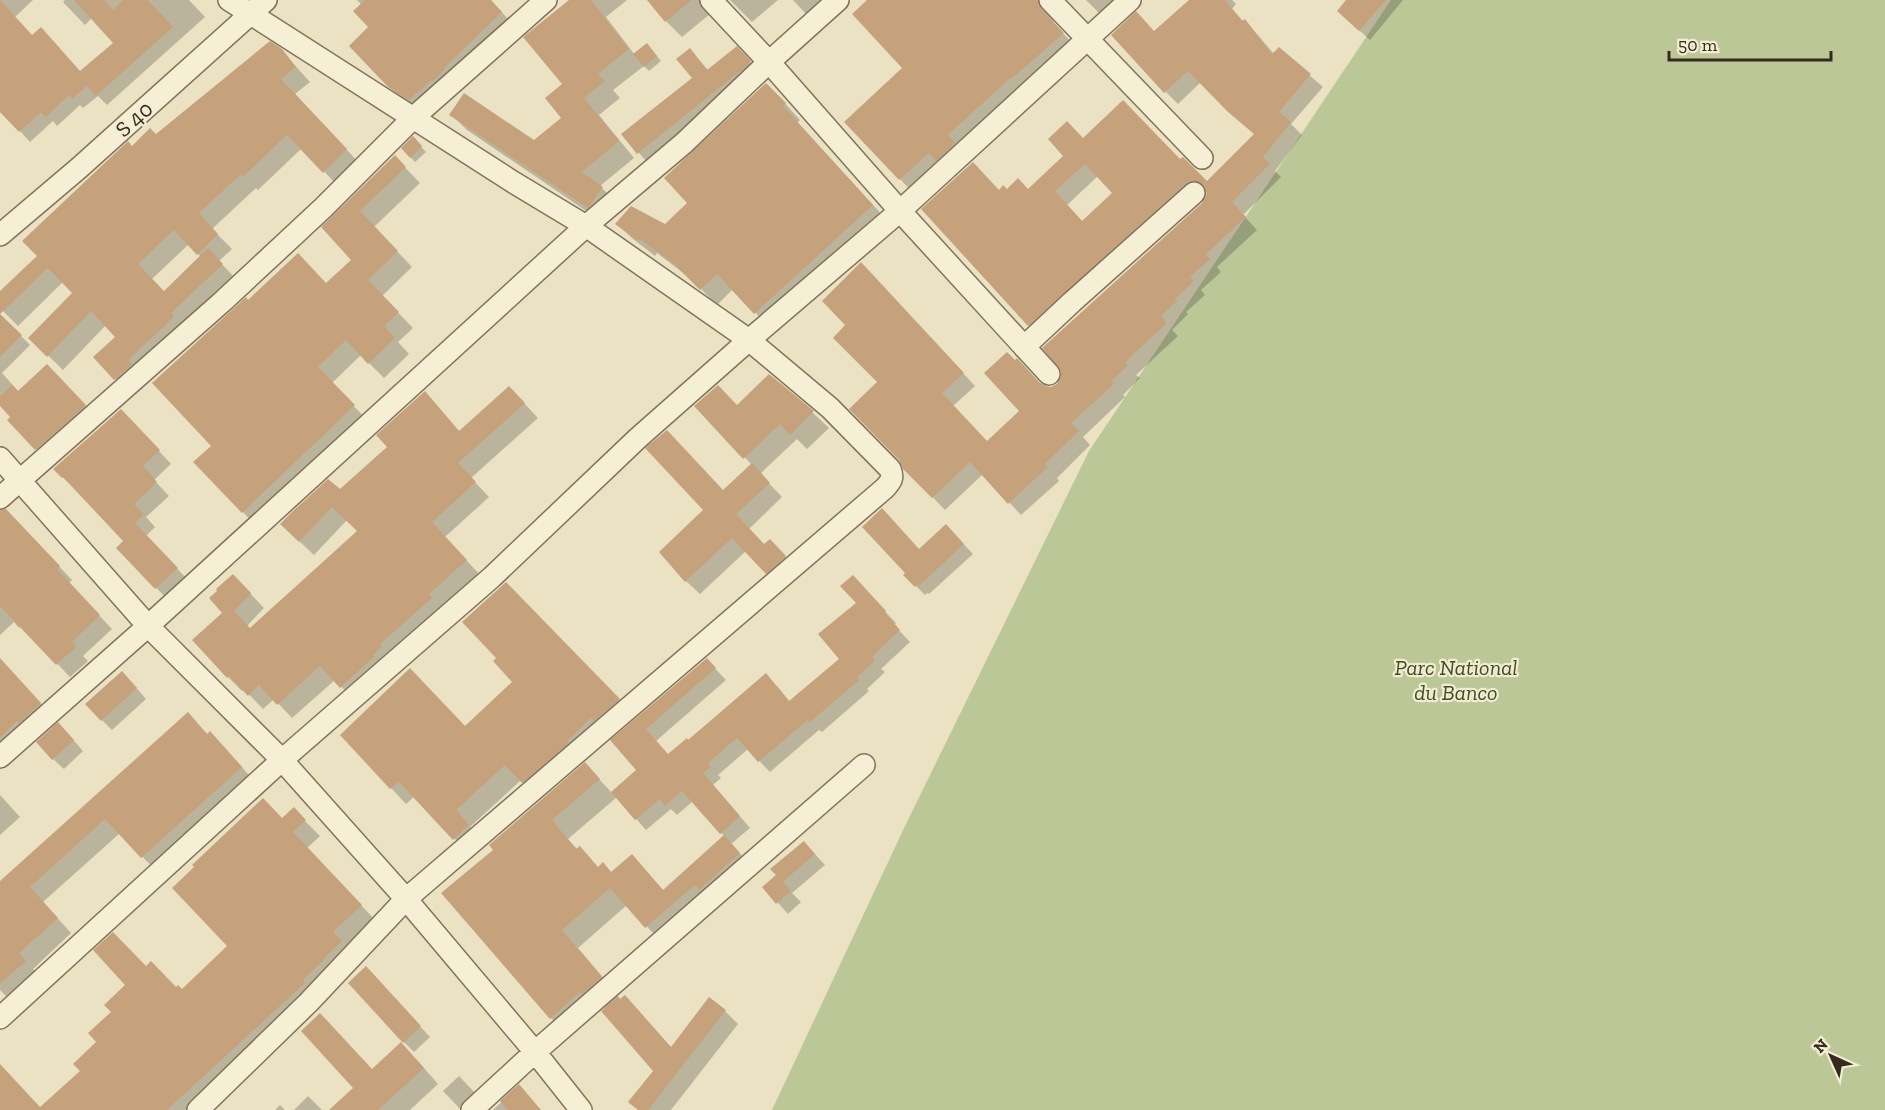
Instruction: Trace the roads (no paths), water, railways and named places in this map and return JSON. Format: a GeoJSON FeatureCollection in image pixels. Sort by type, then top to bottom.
{"type":"FeatureCollection","features":[{"type":"Feature","properties":{"kind":"street"},"geometry":{"type":"LineString","coordinates":[[198,1110],[309,1002],[406,899],[891,482],[893,475],[890,469],[830,408],[749,339],[586,226],[513,182],[414,117],[259,7],[230,0]]}},
{"type":"Feature","properties":{"kind":"street"},"geometry":{"type":"LineString","coordinates":[[0,498],[222,302],[323,208],[414,117],[546,0]]}},
{"type":"Feature","properties":{"kind":"street"},"geometry":{"type":"LineString","coordinates":[[711,0],[1049,374]]}},
{"type":"Feature","properties":{"kind":"street"},"geometry":{"type":"LineString","coordinates":[[0,757],[148,626],[586,226],[684,142],[838,0]]}},
{"type":"Feature","properties":{"kind":"street"},"geometry":{"type":"LineString","coordinates":[[1050,0],[1202,159]]}},
{"type":"Feature","properties":{"kind":"street"},"geometry":{"type":"LineString","coordinates":[[0,1018],[282,760],[492,578],[638,438],[749,339],[900,211],[1130,0]]}},
{"type":"Feature","properties":{"kind":"street","name":"S 40"},"geometry":{"type":"LineString","coordinates":[[0,235],[79,168],[259,7]]}},
{"type":"Feature","properties":{"kind":"street"},"geometry":{"type":"LineString","coordinates":[[1024,347],[1194,193]]}},
{"type":"Feature","properties":{"kind":"street"},"geometry":{"type":"LineString","coordinates":[[0,458],[148,626],[282,760],[406,899],[581,1110]]}},
{"type":"Feature","properties":{"kind":"street"},"geometry":{"type":"LineString","coordinates":[[472,1110],[535,1052],[864,765]]}},
{"type":"Feature","properties":{"kind":"park label","name":"Parc National du Banco"},"geometry":{"type":"Point","coordinates":[1456,680]}}]}
